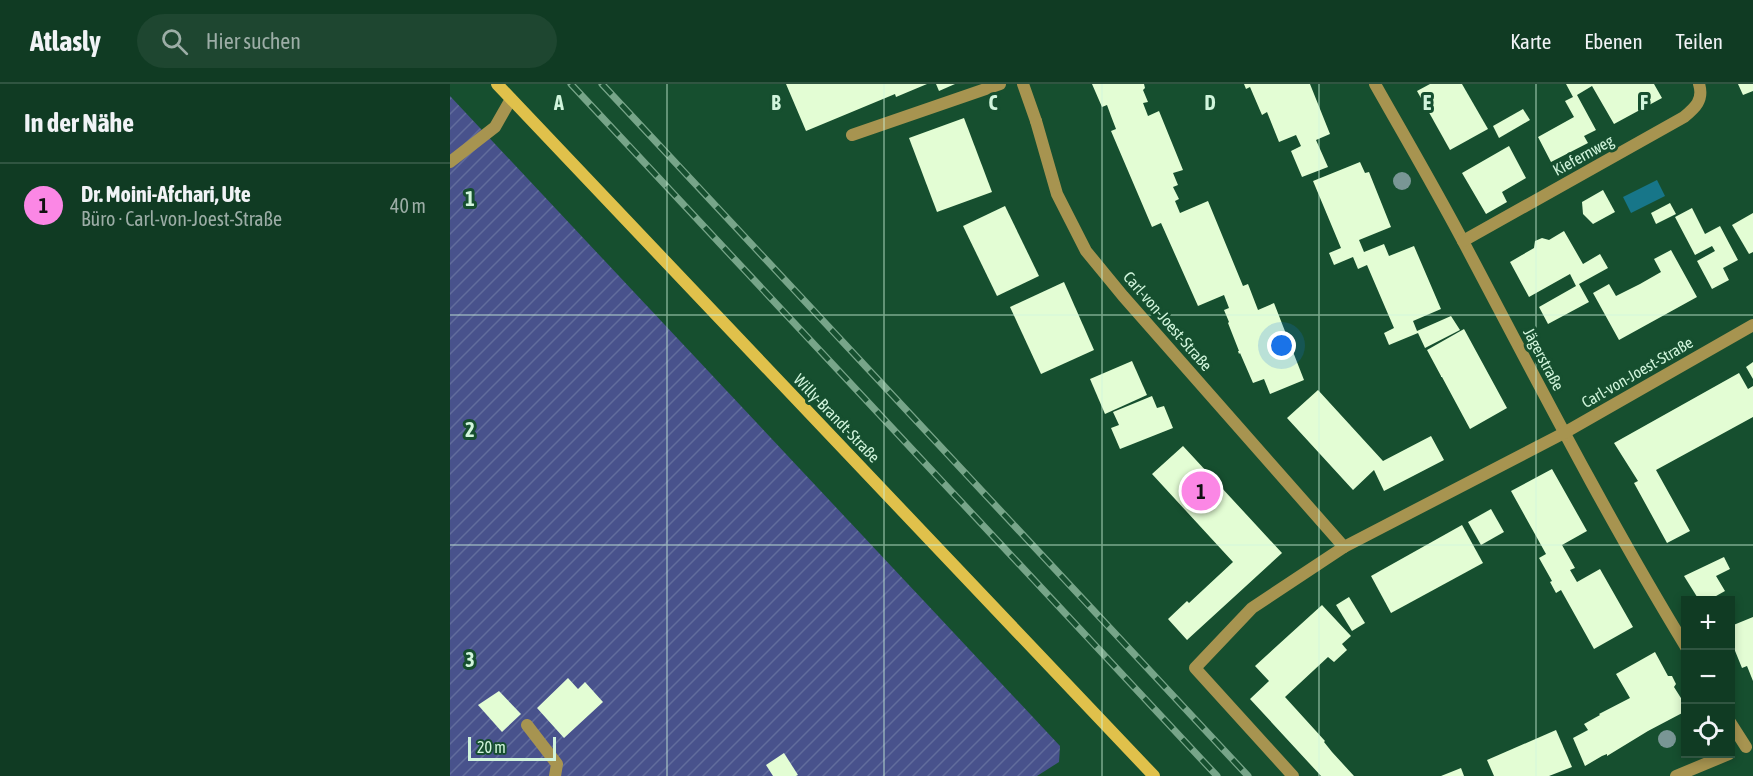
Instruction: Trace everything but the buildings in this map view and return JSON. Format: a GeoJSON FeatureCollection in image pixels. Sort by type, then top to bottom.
{"type":"FeatureCollection","features":[{"type":"Feature","properties":{"kind":"main road","name":"Willy-Brandt-Straße"},"geometry":{"type":"LineString","coordinates":[[496,84],[1154,776]]}},
{"type":"Feature","properties":{"kind":"street"},"geometry":{"type":"LineString","coordinates":[[852,135],[1000,84]]}},
{"type":"Feature","properties":{"kind":"street","name":"Carl-von-Joest-Straße"},"geometry":{"type":"LineString","coordinates":[[1023,84],[1057,194],[1086,251],[1344,547]]}},
{"type":"Feature","properties":{"kind":"street","name":"Jägerstraße"},"geometry":{"type":"LineString","coordinates":[[1375,84],[1463,241],[1564,433],[1649,587],[1681,639]]}},
{"type":"Feature","properties":{"kind":"street","name":"Kiefernweg"},"geometry":{"type":"LineString","coordinates":[[1463,241],[1684,117],[1695,108],[1700,100],[1699,84]]}},
{"type":"Feature","properties":{"kind":"street"},"geometry":{"type":"LineString","coordinates":[[450,162],[495,127],[511,99]]}},
{"type":"Feature","properties":{"kind":"street","name":"Carl-von-Joest-Straße"},"geometry":{"type":"LineString","coordinates":[[1293,776],[1195,668],[1252,608],[1344,547],[1564,433],[1753,325]]}},
{"type":"Feature","properties":{"kind":"street"},"geometry":{"type":"LineString","coordinates":[[527,725],[557,764],[555,776]]}},
{"type":"Feature","properties":{"kind":"street"},"geometry":{"type":"LineString","coordinates":[[1735,727],[1749,745],[1735,751]]}},
{"type":"Feature","properties":{"kind":"street"},"geometry":{"type":"LineString","coordinates":[[1676,776],[1718,758]]}},
{"type":"Feature","properties":{"kind":"shaded area"},"geometry":{"type":"Polygon","coordinates":[[[450,96],[1060,746],[1059,762],[1037,776],[450,776],[450,96]]]}},
{"type":"Feature","properties":{"kind":"shaded area"},"geometry":{"type":"Polygon","coordinates":[[[1657,180],[1665,196],[1631,213],[1623,197],[1657,180]]]}},
{"type":"Feature","properties":{"kind":"railway"},"geometry":{"type":"LineString","coordinates":[[571,84],[1217,776]]}},
{"type":"Feature","properties":{"kind":"railway"},"geometry":{"type":"LineString","coordinates":[[602,84],[1248,776]]}},
{"type":"Feature","properties":{"kind":"place","name":"Dr. Moini-Afchari, Ute"},"geometry":{"type":"Point","coordinates":[1201,491]}}]}
